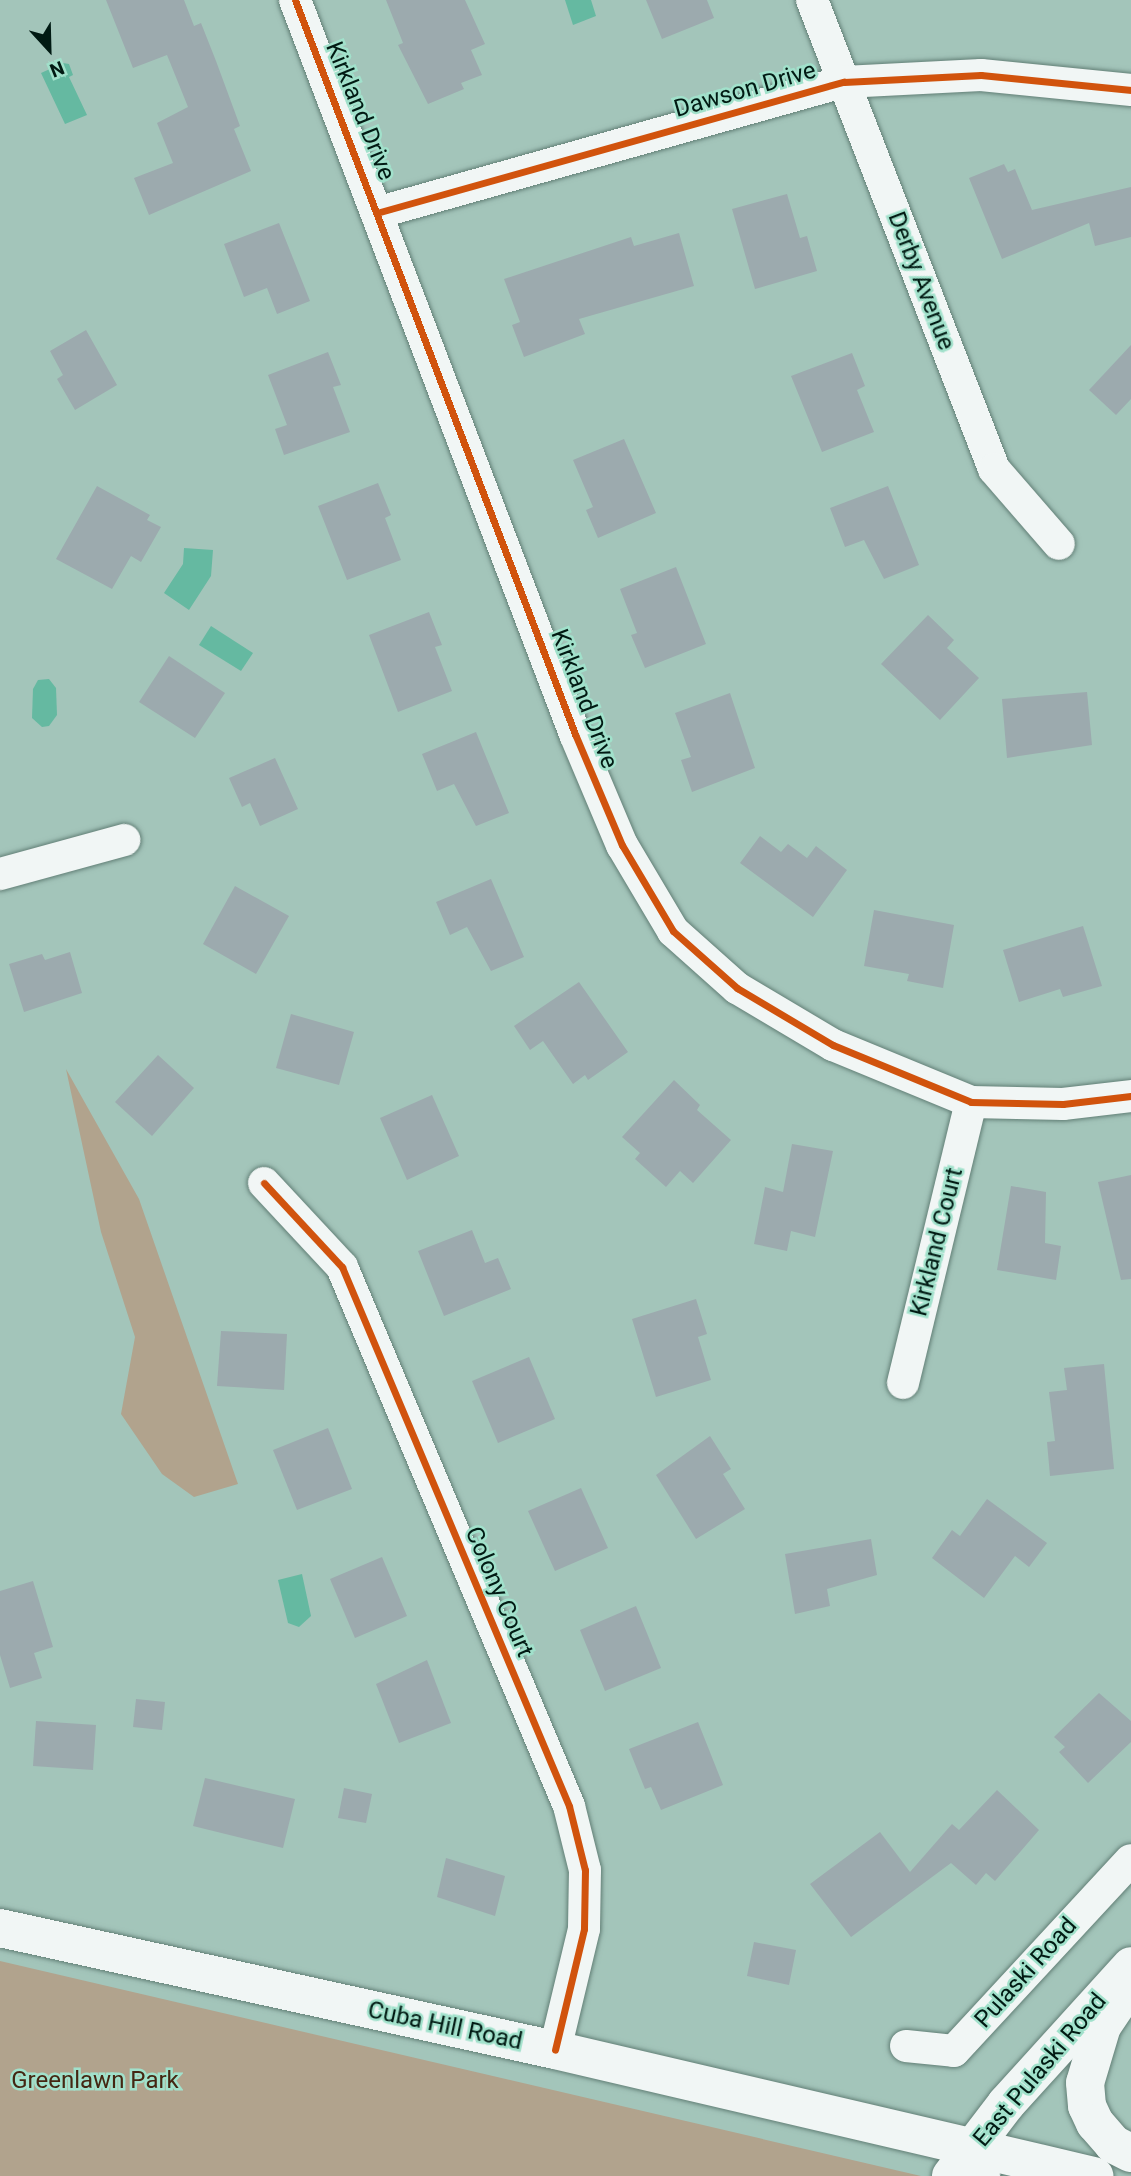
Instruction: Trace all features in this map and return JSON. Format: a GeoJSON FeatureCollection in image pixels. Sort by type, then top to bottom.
{"type":"FeatureCollection","features":[{"type":"Feature","properties":{"kind":"main road","name":"Cuba Hill Road"},"geometry":{"type":"LineString","coordinates":[[0,1928],[555,2050],[970,2167],[1094,2176]]}},
{"type":"Feature","properties":{"kind":"main road","name":"East Pulaski Road"},"geometry":{"type":"LineString","coordinates":[[970,2167],[1006,2104],[1131,1966]]}},
{"type":"Feature","properties":{"kind":"main road"},"geometry":{"type":"LineString","coordinates":[[1131,1983],[1102,2026],[1085,2083],[1087,2106],[1095,2123],[1113,2144],[1131,2153]]}},
{"type":"Feature","properties":{"kind":"street","name":"Kirkland Drive"},"geometry":{"type":"LineString","coordinates":[[295,0],[380,212],[575,734],[622,845],[673,931],[737,988],[833,1045],[971,1102],[1063,1104],[1131,1096]]}},
{"type":"Feature","properties":{"kind":"street","name":"Derby Avenue"},"geometry":{"type":"LineString","coordinates":[[812,0],[993,468],[1059,544]]}},
{"type":"Feature","properties":{"kind":"street","name":"Dawson Drive"},"geometry":{"type":"LineString","coordinates":[[380,212],[844,82],[981,75],[1131,90]]}},
{"type":"Feature","properties":{"kind":"street"},"geometry":{"type":"LineString","coordinates":[[0,874],[124,840]]}},
{"type":"Feature","properties":{"kind":"street","name":"Kirkland Court"},"geometry":{"type":"LineString","coordinates":[[902,1383],[971,1102]]}},
{"type":"Feature","properties":{"kind":"street","name":"Colony Court"},"geometry":{"type":"LineString","coordinates":[[264,1184],[342,1266],[569,1806],[585,1870],[584,1929],[555,2050]]}},
{"type":"Feature","properties":{"kind":"street","name":"Pulaski Road"},"geometry":{"type":"LineString","coordinates":[[906,2046],[954,2052],[1131,1860]]}},
{"type":"Feature","properties":{"kind":"green space"},"geometry":{"type":"Polygon","coordinates":[[[66,1069],[139,1199],[238,1484],[194,1497],[162,1474],[121,1414],[135,1337],[101,1232],[66,1069]]]}},
{"type":"Feature","properties":{"kind":"green space","name":"Greenlawn Park"},"geometry":{"type":"Polygon","coordinates":[[[0,1961],[921,2176],[0,2176],[0,1961]]]}},
{"type":"Feature","properties":{"kind":"shaded area"},"geometry":{"type":"Polygon","coordinates":[[[565,0],[591,0],[596,16],[573,25],[565,0]]]}},
{"type":"Feature","properties":{"kind":"shaded area"},"geometry":{"type":"Polygon","coordinates":[[[63,63],[69,64],[73,75],[69,77],[87,115],[65,124],[41,73],[63,63]]]}},
{"type":"Feature","properties":{"kind":"shaded area"},"geometry":{"type":"Polygon","coordinates":[[[184,548],[213,550],[211,576],[189,610],[164,593],[183,564],[184,548]]]}},
{"type":"Feature","properties":{"kind":"shaded area"},"geometry":{"type":"Polygon","coordinates":[[[211,626],[253,653],[241,671],[199,645],[211,626]]]}},
{"type":"Feature","properties":{"kind":"shaded area"},"geometry":{"type":"Polygon","coordinates":[[[49,679],[56,688],[57,715],[49,726],[42,727],[32,718],[33,689],[38,680],[49,679]]]}},
{"type":"Feature","properties":{"kind":"shaded area"},"geometry":{"type":"Polygon","coordinates":[[[302,1574],[311,1616],[299,1627],[288,1623],[278,1580],[302,1574]]]}},
{"type":"Feature","properties":{"kind":"building"},"geometry":{"type":"Polygon","coordinates":[[[106,0],[184,0],[194,26],[201,23],[216,61],[240,126],[234,129],[251,171],[149,215],[134,178],[173,163],[157,123],[188,107],[167,55],[133,68],[106,0]]]}},
{"type":"Feature","properties":{"kind":"building"},"geometry":{"type":"Polygon","coordinates":[[[386,0],[465,0],[485,44],[471,50],[482,75],[461,83],[464,89],[428,104],[398,45],[403,43],[386,0]]]}},
{"type":"Feature","properties":{"kind":"building"},"geometry":{"type":"Polygon","coordinates":[[[646,0],[707,0],[714,18],[662,39],[646,0]]]}},
{"type":"Feature","properties":{"kind":"building"},"geometry":{"type":"Polygon","coordinates":[[[1004,164],[1008,172],[1015,169],[1032,210],[1131,187],[1131,237],[1095,246],[1089,223],[1002,259],[969,178],[1004,164]]]}},
{"type":"Feature","properties":{"kind":"building"},"geometry":{"type":"Polygon","coordinates":[[[787,194],[800,238],[807,236],[817,271],[755,289],[732,209],[787,194]]]}},
{"type":"Feature","properties":{"kind":"building"},"geometry":{"type":"Polygon","coordinates":[[[279,223],[310,301],[277,314],[267,288],[244,297],[224,244],[279,223]]]}},
{"type":"Feature","properties":{"kind":"building"},"geometry":{"type":"Polygon","coordinates":[[[679,233],[694,286],[579,319],[585,334],[524,357],[512,325],[520,322],[504,279],[631,237],[634,246],[679,233]]]}},
{"type":"Feature","properties":{"kind":"building"},"geometry":{"type":"Polygon","coordinates":[[[86,330],[117,385],[75,410],[57,379],[63,375],[50,351],[86,330]]]}},
{"type":"Feature","properties":{"kind":"building"},"geometry":{"type":"Polygon","coordinates":[[[1131,345],[1131,399],[1116,415],[1089,390],[1131,345]]]}},
{"type":"Feature","properties":{"kind":"building"},"geometry":{"type":"Polygon","coordinates":[[[328,352],[341,385],[333,387],[350,432],[284,455],[275,429],[287,425],[268,375],[328,352]]]}},
{"type":"Feature","properties":{"kind":"building"},"geometry":{"type":"Polygon","coordinates":[[[852,353],[865,386],[857,390],[874,432],[822,452],[791,376],[852,353]]]}},
{"type":"Feature","properties":{"kind":"building"},"geometry":{"type":"Polygon","coordinates":[[[624,439],[656,513],[598,538],[586,510],[593,507],[573,460],[624,439]]]}},
{"type":"Feature","properties":{"kind":"building"},"geometry":{"type":"Polygon","coordinates":[[[378,483],[391,515],[385,518],[401,560],[347,580],[318,506],[378,483]]]}},
{"type":"Feature","properties":{"kind":"building"},"geometry":{"type":"Polygon","coordinates":[[[97,486],[150,515],[147,520],[161,527],[141,562],[131,556],[112,589],[56,559],[97,486]]]}},
{"type":"Feature","properties":{"kind":"building"},"geometry":{"type":"Polygon","coordinates":[[[888,486],[919,565],[884,579],[864,540],[845,547],[830,508],[888,486]]]}},
{"type":"Feature","properties":{"kind":"building"},"geometry":{"type":"Polygon","coordinates":[[[676,567],[706,644],[645,668],[631,635],[637,633],[620,589],[676,567]]]}},
{"type":"Feature","properties":{"kind":"building"},"geometry":{"type":"Polygon","coordinates":[[[429,612],[442,645],[435,647],[452,691],[398,712],[369,635],[429,612]]]}},
{"type":"Feature","properties":{"kind":"building"},"geometry":{"type":"Polygon","coordinates":[[[928,615],[954,640],[947,648],[979,678],[940,720],[881,664],[928,615]]]}},
{"type":"Feature","properties":{"kind":"building"},"geometry":{"type":"Polygon","coordinates":[[[169,656],[225,693],[195,738],[139,702],[169,656]]]}},
{"type":"Feature","properties":{"kind":"building"},"geometry":{"type":"Polygon","coordinates":[[[1087,692],[1092,745],[1007,758],[1002,699],[1087,692]]]}},
{"type":"Feature","properties":{"kind":"building"},"geometry":{"type":"Polygon","coordinates":[[[730,693],[755,768],[692,792],[681,760],[691,757],[675,713],[730,693]]]}},
{"type":"Feature","properties":{"kind":"building"},"geometry":{"type":"Polygon","coordinates":[[[476,732],[509,813],[476,826],[454,784],[437,791],[422,754],[476,732]]]}},
{"type":"Feature","properties":{"kind":"building"},"geometry":{"type":"Polygon","coordinates":[[[275,758],[298,809],[260,826],[250,803],[242,807],[229,778],[275,758]]]}},
{"type":"Feature","properties":{"kind":"building"},"geometry":{"type":"Polygon","coordinates":[[[760,836],[781,852],[788,844],[807,858],[816,846],[847,870],[813,917],[740,863],[760,836]]]}},
{"type":"Feature","properties":{"kind":"building"},"geometry":{"type":"Polygon","coordinates":[[[491,879],[524,957],[491,971],[467,927],[450,935],[436,902],[491,879]]]}},
{"type":"Feature","properties":{"kind":"building"},"geometry":{"type":"Polygon","coordinates":[[[235,886],[289,916],[256,974],[203,944],[235,886]]]}},
{"type":"Feature","properties":{"kind":"building"},"geometry":{"type":"Polygon","coordinates":[[[874,910],[954,925],[943,988],[907,981],[909,974],[864,966],[874,910]]]}},
{"type":"Feature","properties":{"kind":"building"},"geometry":{"type":"Polygon","coordinates":[[[1083,926],[1102,986],[1063,997],[1060,989],[1019,1002],[1003,950],[1083,926]]]}},
{"type":"Feature","properties":{"kind":"building"},"geometry":{"type":"Polygon","coordinates":[[[70,952],[82,993],[24,1012],[9,964],[42,954],[45,960],[70,952]]]}},
{"type":"Feature","properties":{"kind":"building"},"geometry":{"type":"Polygon","coordinates":[[[579,982],[628,1052],[588,1080],[585,1075],[573,1084],[543,1041],[530,1050],[514,1026],[579,982]]]}},
{"type":"Feature","properties":{"kind":"building"},"geometry":{"type":"Polygon","coordinates":[[[291,1014],[354,1032],[339,1085],[276,1068],[291,1014]]]}},
{"type":"Feature","properties":{"kind":"building"},"geometry":{"type":"Polygon","coordinates":[[[158,1055],[194,1088],[152,1136],[115,1102],[158,1055]]]}},
{"type":"Feature","properties":{"kind":"building"},"geometry":{"type":"Polygon","coordinates":[[[674,1080],[700,1105],[697,1110],[731,1140],[693,1183],[680,1171],[666,1187],[635,1159],[640,1153],[622,1137],[674,1080]]]}},
{"type":"Feature","properties":{"kind":"building"},"geometry":{"type":"Polygon","coordinates":[[[432,1095],[459,1156],[407,1180],[380,1118],[432,1095]]]}},
{"type":"Feature","properties":{"kind":"building"},"geometry":{"type":"Polygon","coordinates":[[[792,1144],[833,1151],[815,1237],[791,1231],[787,1251],[754,1244],[765,1187],[783,1192],[792,1144]]]}},
{"type":"Feature","properties":{"kind":"building"},"geometry":{"type":"Polygon","coordinates":[[[1131,1175],[1131,1279],[1121,1280],[1098,1182],[1131,1175]]]}},
{"type":"Feature","properties":{"kind":"building"},"geometry":{"type":"Polygon","coordinates":[[[1011,1186],[1046,1192],[1045,1243],[1061,1246],[1056,1280],[997,1270],[1011,1186]]]}},
{"type":"Feature","properties":{"kind":"building"},"geometry":{"type":"Polygon","coordinates":[[[472,1230],[485,1263],[498,1258],[511,1289],[444,1316],[418,1251],[472,1230]]]}},
{"type":"Feature","properties":{"kind":"building"},"geometry":{"type":"Polygon","coordinates":[[[696,1299],[707,1334],[698,1337],[711,1380],[656,1397],[632,1319],[696,1299]]]}},
{"type":"Feature","properties":{"kind":"building"},"geometry":{"type":"Polygon","coordinates":[[[221,1331],[287,1334],[284,1390],[217,1386],[221,1331]]]}},
{"type":"Feature","properties":{"kind":"building"},"geometry":{"type":"Polygon","coordinates":[[[529,1357],[555,1419],[498,1443],[472,1381],[529,1357]]]}},
{"type":"Feature","properties":{"kind":"building"},"geometry":{"type":"Polygon","coordinates":[[[1104,1364],[1114,1469],[1050,1476],[1047,1442],[1055,1441],[1049,1392],[1067,1390],[1064,1368],[1104,1364]]]}},
{"type":"Feature","properties":{"kind":"building"},"geometry":{"type":"Polygon","coordinates":[[[328,1428],[352,1489],[297,1510],[273,1450],[328,1428]]]}},
{"type":"Feature","properties":{"kind":"building"},"geometry":{"type":"Polygon","coordinates":[[[710,1436],[731,1469],[723,1474],[745,1509],[696,1539],[656,1475],[710,1436]]]}},
{"type":"Feature","properties":{"kind":"building"},"geometry":{"type":"Polygon","coordinates":[[[581,1488],[608,1548],[555,1571],[528,1511],[581,1488]]]}},
{"type":"Feature","properties":{"kind":"building"},"geometry":{"type":"Polygon","coordinates":[[[987,1499],[1047,1543],[1029,1567],[1015,1556],[984,1598],[932,1558],[952,1530],[960,1536],[987,1499]]]}},
{"type":"Feature","properties":{"kind":"building"},"geometry":{"type":"Polygon","coordinates":[[[871,1539],[877,1575],[827,1589],[830,1606],[795,1614],[785,1554],[871,1539]]]}},
{"type":"Feature","properties":{"kind":"building"},"geometry":{"type":"Polygon","coordinates":[[[382,1557],[407,1616],[355,1638],[330,1579],[382,1557]]]}},
{"type":"Feature","properties":{"kind":"building"},"geometry":{"type":"Polygon","coordinates":[[[33,1581],[53,1647],[34,1653],[42,1678],[10,1688],[0,1655],[0,1591],[33,1581]]]}},
{"type":"Feature","properties":{"kind":"building"},"geometry":{"type":"Polygon","coordinates":[[[636,1606],[661,1668],[605,1691],[580,1630],[636,1606]]]}},
{"type":"Feature","properties":{"kind":"building"},"geometry":{"type":"Polygon","coordinates":[[[427,1660],[451,1723],[399,1743],[376,1684],[427,1660]]]}},
{"type":"Feature","properties":{"kind":"building"},"geometry":{"type":"Polygon","coordinates":[[[1099,1693],[1131,1721],[1131,1742],[1088,1783],[1059,1752],[1065,1747],[1054,1737],[1099,1693]]]}},
{"type":"Feature","properties":{"kind":"building"},"geometry":{"type":"Polygon","coordinates":[[[136,1699],[165,1702],[162,1730],[133,1727],[136,1699]]]}},
{"type":"Feature","properties":{"kind":"building"},"geometry":{"type":"Polygon","coordinates":[[[36,1721],[96,1725],[93,1770],[33,1766],[36,1721]]]}},
{"type":"Feature","properties":{"kind":"building"},"geometry":{"type":"Polygon","coordinates":[[[698,1722],[723,1785],[661,1810],[651,1787],[645,1789],[629,1749],[698,1722]]]}},
{"type":"Feature","properties":{"kind":"building"},"geometry":{"type":"Polygon","coordinates":[[[205,1778],[295,1799],[283,1848],[193,1826],[205,1778]]]}},
{"type":"Feature","properties":{"kind":"building"},"geometry":{"type":"Polygon","coordinates":[[[344,1788],[372,1794],[366,1823],[338,1818],[344,1788]]]}},
{"type":"Feature","properties":{"kind":"building"},"geometry":{"type":"Polygon","coordinates":[[[997,1790],[1039,1830],[995,1881],[986,1873],[976,1885],[951,1863],[851,1937],[810,1884],[880,1832],[910,1872],[952,1824],[959,1830],[997,1790]]]}},
{"type":"Feature","properties":{"kind":"building"},"geometry":{"type":"Polygon","coordinates":[[[446,1858],[505,1876],[495,1916],[437,1897],[446,1858]]]}},
{"type":"Feature","properties":{"kind":"building"},"geometry":{"type":"Polygon","coordinates":[[[754,1942],[796,1950],[789,1985],[747,1976],[754,1942]]]}},
{"type":"Feature","properties":{"kind":"cycle path"},"geometry":{"type":"LineString","coordinates":[[295,0],[575,734],[622,845],[673,931],[737,988],[833,1045],[971,1102],[1063,1104],[1131,1096]]}},
{"type":"Feature","properties":{"kind":"cycle path"},"geometry":{"type":"LineString","coordinates":[[380,212],[844,82],[981,75],[1131,90]]}},
{"type":"Feature","properties":{"kind":"cycle path"},"geometry":{"type":"LineString","coordinates":[[264,1183],[342,1267],[569,1806],[585,1870],[584,1929],[555,2050]]}}]}
